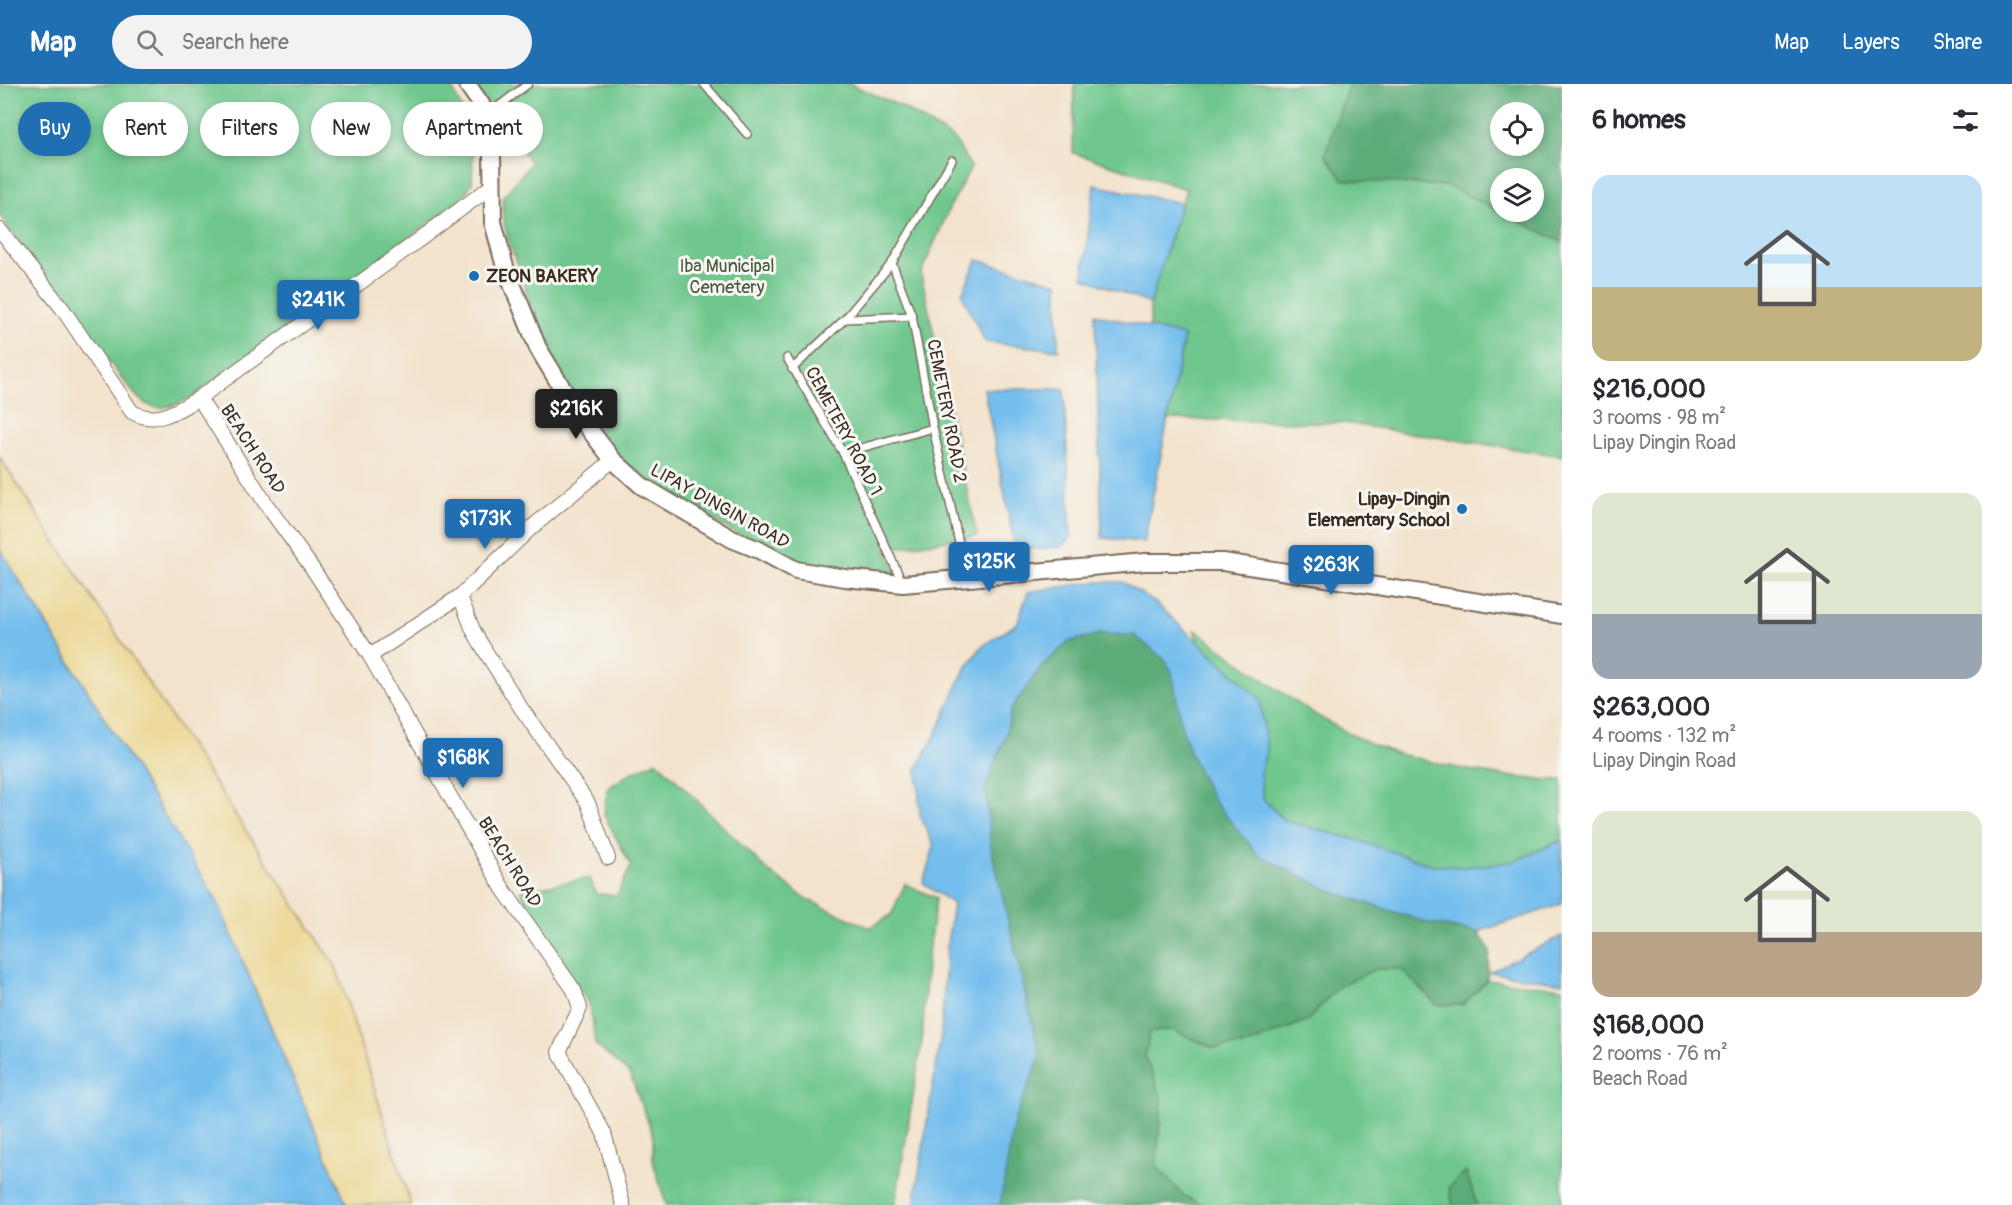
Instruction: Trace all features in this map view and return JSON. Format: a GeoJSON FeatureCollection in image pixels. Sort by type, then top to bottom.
{"type":"FeatureCollection","features":[{"type":"Feature","properties":{"kind":"street","name":"LIPAY DINGIN ROAD"},"geometry":{"type":"LineString","coordinates":[[467,84],[480,102]]}},
{"type":"Feature","properties":{"kind":"street","name":"LIPAY DINGIN ROAD"},"geometry":{"type":"LineString","coordinates":[[492,156],[493,222],[505,267],[538,348],[579,416],[613,460],[642,486],[732,539],[759,550],[796,570],[903,584],[1099,565],[1145,562],[1223,562],[1562,615]]}},
{"type":"Feature","properties":{"kind":"street"},"geometry":{"type":"LineString","coordinates":[[0,230],[62,308],[132,412],[143,418],[154,418],[170,415],[199,398],[393,260],[492,186]]}},
{"type":"Feature","properties":{"kind":"street","name":"BEACH ROAD"},"geometry":{"type":"LineString","coordinates":[[199,398],[266,504],[310,565],[370,656],[503,889],[574,990],[580,1008],[559,1052],[604,1133],[623,1205]]}},
{"type":"Feature","properties":{"kind":"street"},"geometry":{"type":"LineString","coordinates":[[370,656],[460,596],[531,528],[613,460]]}},
{"type":"Feature","properties":{"kind":"street"},"geometry":{"type":"LineString","coordinates":[[460,596],[473,630],[487,654],[521,708],[588,803],[609,858]]}},
{"type":"Feature","properties":{"kind":"lane"},"geometry":{"type":"LineString","coordinates":[[504,102],[528,84]]}},
{"type":"Feature","properties":{"kind":"lane"},"geometry":{"type":"LineString","coordinates":[[704,84],[747,134]]}},
{"type":"Feature","properties":{"kind":"lane","name":"CEMETERY ROAD 1"},"geometry":{"type":"LineString","coordinates":[[903,584],[843,453],[792,369],[845,319],[892,263],[952,160]]}},
{"type":"Feature","properties":{"kind":"lane","name":"CEMETERY ROAD 2"},"geometry":{"type":"LineString","coordinates":[[892,263],[912,316],[933,428],[967,578]]}},
{"type":"Feature","properties":{"kind":"lane"},"geometry":{"type":"LineString","coordinates":[[845,319],[912,316]]}},
{"type":"Feature","properties":{"kind":"lane"},"geometry":{"type":"LineString","coordinates":[[787,358],[792,369]]}},
{"type":"Feature","properties":{"kind":"lane"},"geometry":{"type":"LineString","coordinates":[[843,453],[933,428]]}},
{"type":"Feature","properties":{"kind":"green space"},"geometry":{"type":"Polygon","coordinates":[[[0,84],[450,84],[459,102],[403,102],[403,156],[473,156],[472,183],[465,194],[451,207],[193,396],[167,407],[157,408],[149,405],[134,393],[0,216],[0,84]]]}},
{"type":"Feature","properties":{"kind":"green space","name":"Iba Municipal Cemetery"},"geometry":{"type":"Polygon","coordinates":[[[472,84],[850,84],[900,106],[954,139],[971,167],[949,209],[921,274],[977,536],[886,549],[899,578],[794,565],[643,482],[581,414],[549,352],[509,244],[503,219],[503,197],[531,163],[526,156],[543,156],[543,102],[485,102],[472,84]]]}},
{"type":"Feature","properties":{"kind":"green space"},"geometry":{"type":"Polygon","coordinates":[[[1074,84],[1349,84],[1325,155],[1344,179],[1448,186],[1490,207],[1490,222],[1521,222],[1562,242],[1562,456],[1344,423],[1168,419],[1184,337],[1150,328],[1150,304],[1186,189],[1073,153],[1074,84]]]}},
{"type":"Feature","properties":{"kind":"green space"},"geometry":{"type":"Polygon","coordinates":[[[1349,84],[1562,84],[1562,242],[1521,222],[1544,222],[1544,168],[1490,168],[1490,207],[1448,186],[1344,180],[1325,155],[1349,84]]]}},
{"type":"Feature","properties":{"kind":"green space"},"geometry":{"type":"Polygon","coordinates":[[[1194,629],[1311,712],[1387,750],[1477,772],[1528,779],[1562,780],[1562,840],[1513,862],[1464,867],[1431,865],[1354,839],[1285,821],[1263,799],[1260,774],[1267,749],[1260,699],[1197,640],[1194,629]]]}},
{"type":"Feature","properties":{"kind":"green space"},"geometry":{"type":"Polygon","coordinates":[[[1099,634],[1134,635],[1164,659],[1172,672],[1182,729],[1194,762],[1214,801],[1258,855],[1331,891],[1428,923],[1478,932],[1490,950],[1487,980],[1463,1005],[1437,1005],[1401,969],[1376,969],[1339,986],[1308,1020],[1247,1045],[1213,1048],[1173,1030],[1150,1032],[1145,1057],[1162,1099],[1156,1166],[1184,1196],[1203,1205],[999,1205],[1014,1122],[1040,1056],[991,848],[985,787],[1006,735],[1011,709],[1041,667],[1068,642],[1099,634]]]}},
{"type":"Feature","properties":{"kind":"green space"},"geometry":{"type":"Polygon","coordinates":[[[657,761],[767,870],[806,899],[870,928],[891,915],[905,884],[936,898],[927,959],[922,1041],[895,1205],[666,1205],[653,1161],[653,1135],[630,1074],[595,1044],[592,1017],[587,1000],[537,932],[521,890],[590,878],[596,894],[617,895],[631,866],[604,815],[607,789],[629,774],[657,761]]]}},
{"type":"Feature","properties":{"kind":"green space"},"geometry":{"type":"Polygon","coordinates":[[[1376,969],[1401,969],[1437,1005],[1463,1005],[1487,980],[1562,988],[1562,1205],[1477,1205],[1466,1172],[1449,1187],[1453,1205],[1203,1205],[1184,1196],[1156,1166],[1162,1099],[1145,1057],[1150,1032],[1173,1030],[1213,1048],[1247,1045],[1308,1020],[1339,986],[1376,969]]]}},
{"type":"Feature","properties":{"kind":"green space"},"geometry":{"type":"Polygon","coordinates":[[[1466,1172],[1477,1205],[1453,1205],[1449,1187],[1466,1172]]]}},
{"type":"Feature","properties":{"kind":"sand"},"geometry":{"type":"Polygon","coordinates":[[[0,458],[336,967],[411,1205],[347,1205],[217,901],[0,549],[0,458]]]}},
{"type":"Feature","properties":{"kind":"water"},"geometry":{"type":"Polygon","coordinates":[[[1094,185],[1181,203],[1150,304],[1083,277],[1094,185]]]}},
{"type":"Feature","properties":{"kind":"water"},"geometry":{"type":"Polygon","coordinates":[[[977,260],[1058,283],[1058,350],[985,342],[962,294],[977,260]]]}},
{"type":"Feature","properties":{"kind":"water"},"geometry":{"type":"Polygon","coordinates":[[[1095,314],[1184,336],[1144,542],[1102,538],[1095,314]]]}},
{"type":"Feature","properties":{"kind":"water"},"geometry":{"type":"Polygon","coordinates":[[[984,389],[1064,389],[1071,538],[1060,547],[1038,549],[1015,547],[984,389]]]}},
{"type":"Feature","properties":{"kind":"water"},"geometry":{"type":"Polygon","coordinates":[[[0,549],[217,901],[347,1205],[0,1205],[0,549]]]}},
{"type":"Feature","properties":{"kind":"water"},"geometry":{"type":"Polygon","coordinates":[[[1094,582],[1123,582],[1157,604],[1260,699],[1267,749],[1260,774],[1263,799],[1285,821],[1354,839],[1432,865],[1464,867],[1513,862],[1562,840],[1562,904],[1478,932],[1428,923],[1331,891],[1258,855],[1214,801],[1194,762],[1182,729],[1172,672],[1164,659],[1134,635],[1099,634],[1068,642],[1041,667],[1011,709],[1006,735],[985,787],[991,848],[1040,1056],[1014,1122],[1001,1200],[999,1205],[914,1205],[941,1034],[947,944],[953,904],[923,883],[934,847],[920,815],[917,768],[935,736],[964,671],[982,646],[1017,624],[1028,592],[1094,582]]]}},
{"type":"Feature","properties":{"kind":"water"},"geometry":{"type":"Polygon","coordinates":[[[1562,936],[1562,983],[1489,972],[1562,936]]]}},
{"type":"Feature","properties":{"kind":"place","name":"ZEON BAKERY"},"geometry":{"type":"Point","coordinates":[474,276]}},
{"type":"Feature","properties":{"kind":"place","name":"Lipay-Dingin Elementary School"},"geometry":{"type":"Point","coordinates":[1462,509]}}]}
